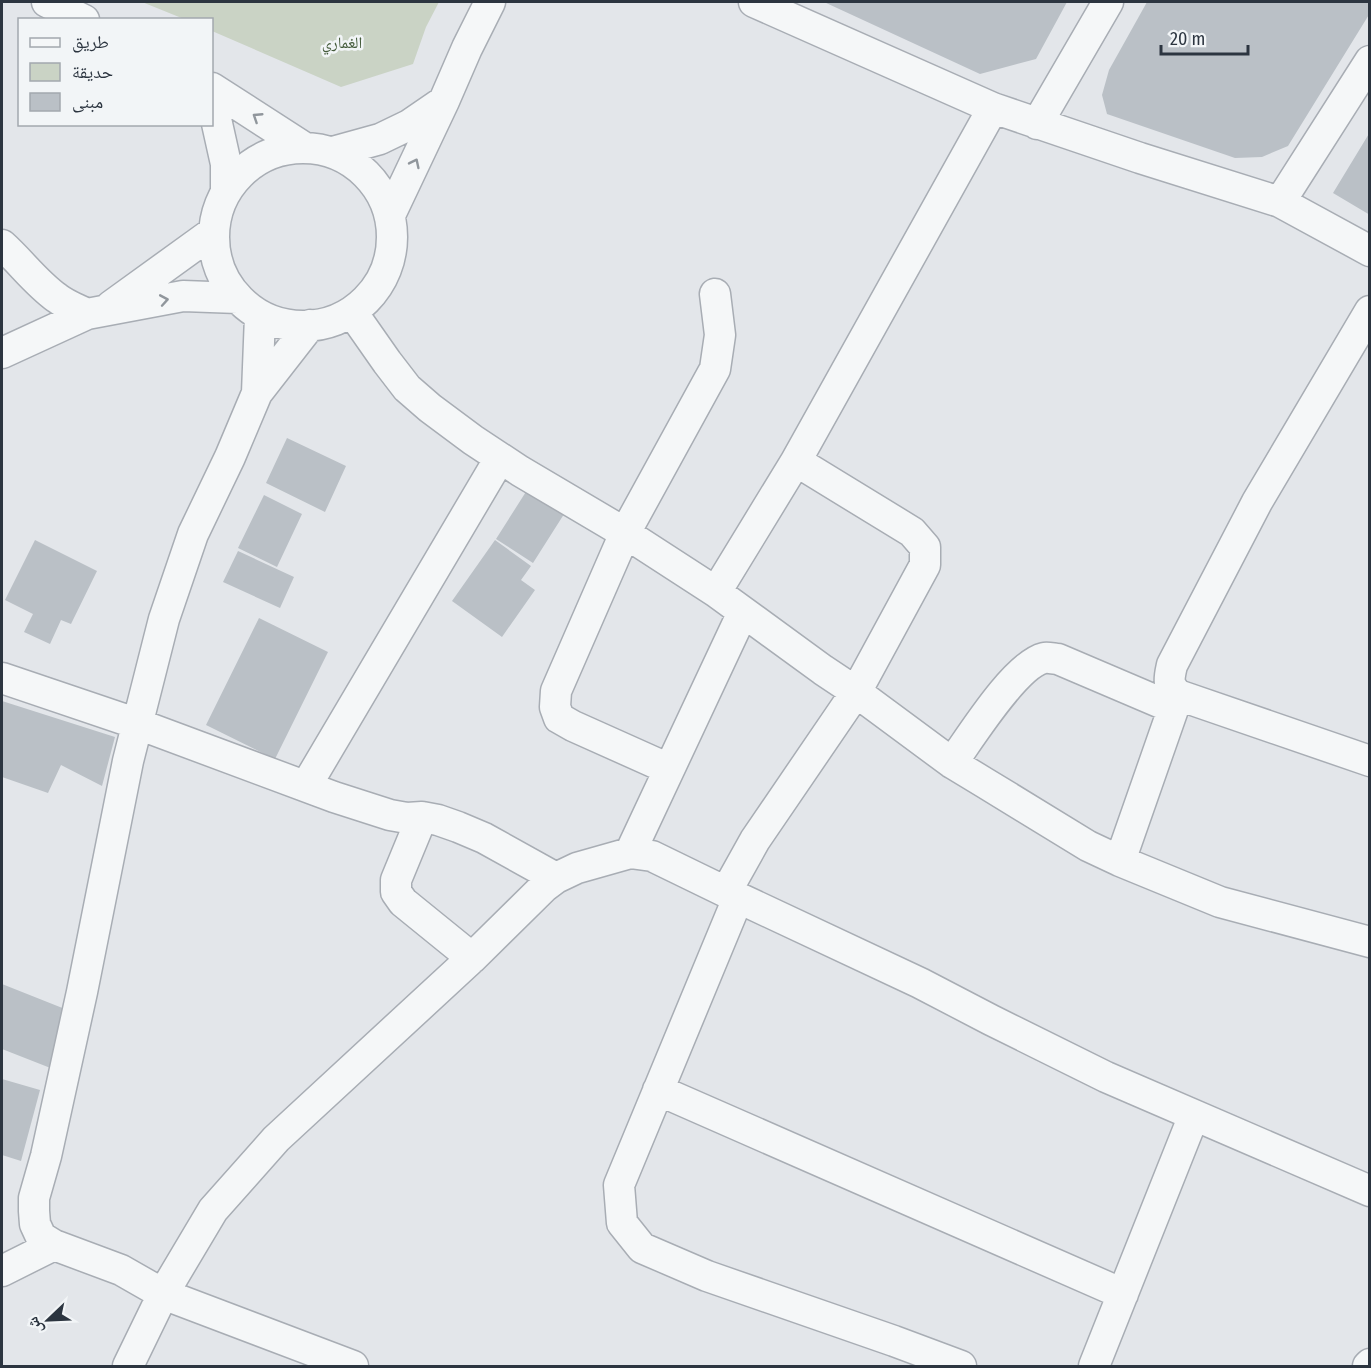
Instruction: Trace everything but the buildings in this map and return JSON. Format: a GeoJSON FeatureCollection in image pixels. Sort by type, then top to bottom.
{"type":"FeatureCollection","features":[{"type":"Feature","properties":{"kind":"street"},"geometry":{"type":"LineString","coordinates":[[47,2],[80,18]]}},
{"type":"Feature","properties":{"kind":"street"},"geometry":{"type":"LineString","coordinates":[[390,215],[490,2]]}},
{"type":"Feature","properties":{"kind":"street"},"geometry":{"type":"LineString","coordinates":[[754,2],[993,108],[1280,202],[1370,251]]}},
{"type":"Feature","properties":{"kind":"street"},"geometry":{"type":"LineString","coordinates":[[1037,124],[1108,2]]}},
{"type":"Feature","properties":{"kind":"street"},"geometry":{"type":"LineString","coordinates":[[1280,202],[1370,61]]}},
{"type":"Feature","properties":{"kind":"street"},"geometry":{"type":"LineString","coordinates":[[213,89],[303,146]]}},
{"type":"Feature","properties":{"kind":"street"},"geometry":{"type":"LineString","coordinates":[[333,152],[380,140],[409,125],[444,101]]}},
{"type":"Feature","properties":{"kind":"street"},"geometry":{"type":"LineString","coordinates":[[213,106],[226,164],[226,189]]}},
{"type":"Feature","properties":{"kind":"street"},"geometry":{"type":"LineString","coordinates":[[716,592],[796,461],[993,108]]}},
{"type":"Feature","properties":{"kind":"street"},"geometry":{"type":"LineString","coordinates":[[2,245],[58,299],[97,312],[183,296],[249,307],[285,325],[308,327],[331,322],[352,312],[372,294],[386,270],[392,243],[390,215],[379,190],[359,167],[333,152],[303,146],[273,151],[246,166],[226,189],[215,217],[212,233],[214,247],[222,276],[249,307],[256,393]]}},
{"type":"Feature","properties":{"kind":"street"},"geometry":{"type":"LineString","coordinates":[[2,353],[97,312],[212,233]]}},
{"type":"Feature","properties":{"kind":"street"},"geometry":{"type":"LineString","coordinates":[[669,769],[559,718],[555,707],[556,691],[625,532],[715,369],[720,335],[715,294]]}},
{"type":"Feature","properties":{"kind":"street"},"geometry":{"type":"LineString","coordinates":[[1120,861],[1175,702],[1169,681],[1172,665],[1257,502],[1370,311]]}},
{"type":"Feature","properties":{"kind":"street"},"geometry":{"type":"LineString","coordinates":[[352,312],[407,388],[438,414],[500,458],[625,532],[716,592],[952,763],[1088,846],[1120,861],[1220,902],[1370,942]]}},
{"type":"Feature","properties":{"kind":"street"},"geometry":{"type":"LineString","coordinates":[[310,326],[256,393],[230,457],[193,534],[164,619],[128,761],[82,992],[34,1198],[35,1224],[41,1236],[54,1245],[121,1270],[162,1294],[353,1366]]}},
{"type":"Feature","properties":{"kind":"street"},"geometry":{"type":"LineString","coordinates":[[306,786],[500,458]]}},
{"type":"Feature","properties":{"kind":"street"},"geometry":{"type":"LineString","coordinates":[[796,461],[912,532],[925,547],[925,565],[856,692],[755,840],[619,1185],[622,1223],[642,1248],[707,1276],[961,1366]]}},
{"type":"Feature","properties":{"kind":"street"},"geometry":{"type":"LineString","coordinates":[[630,853],[743,612]]}},
{"type":"Feature","properties":{"kind":"street"},"geometry":{"type":"LineString","coordinates":[[952,763],[1010,682],[1027,667],[1044,658],[1058,659],[1175,702],[1370,761]]}},
{"type":"Feature","properties":{"kind":"street"},"geometry":{"type":"LineString","coordinates":[[2,678],[138,724],[334,797],[390,815],[438,820],[484,838],[556,878]]}},
{"type":"Feature","properties":{"kind":"street"},"geometry":{"type":"LineString","coordinates":[[422,817],[396,880],[396,892],[403,902],[472,958]]}},
{"type":"Feature","properties":{"kind":"street"},"geometry":{"type":"LineString","coordinates":[[128,1366],[162,1294],[213,1210],[276,1139],[472,958],[544,887],[577,867],[630,853],[652,856],[920,983],[1106,1077],[1370,1191]]}},
{"type":"Feature","properties":{"kind":"street"},"geometry":{"type":"LineString","coordinates":[[658,1090],[1123,1294]]}},
{"type":"Feature","properties":{"kind":"street"},"geometry":{"type":"LineString","coordinates":[[1094,1366],[1194,1115]]}},
{"type":"Feature","properties":{"kind":"street"},"geometry":{"type":"LineString","coordinates":[[2,1271],[54,1245]]}},
{"type":"Feature","properties":{"kind":"green space","name":"الغماري"},"geometry":{"type":"Polygon","coordinates":[[[142,2],[439,2],[426,27],[413,64],[341,87],[213,31],[213,18],[182,18],[142,2]]]}}]}
